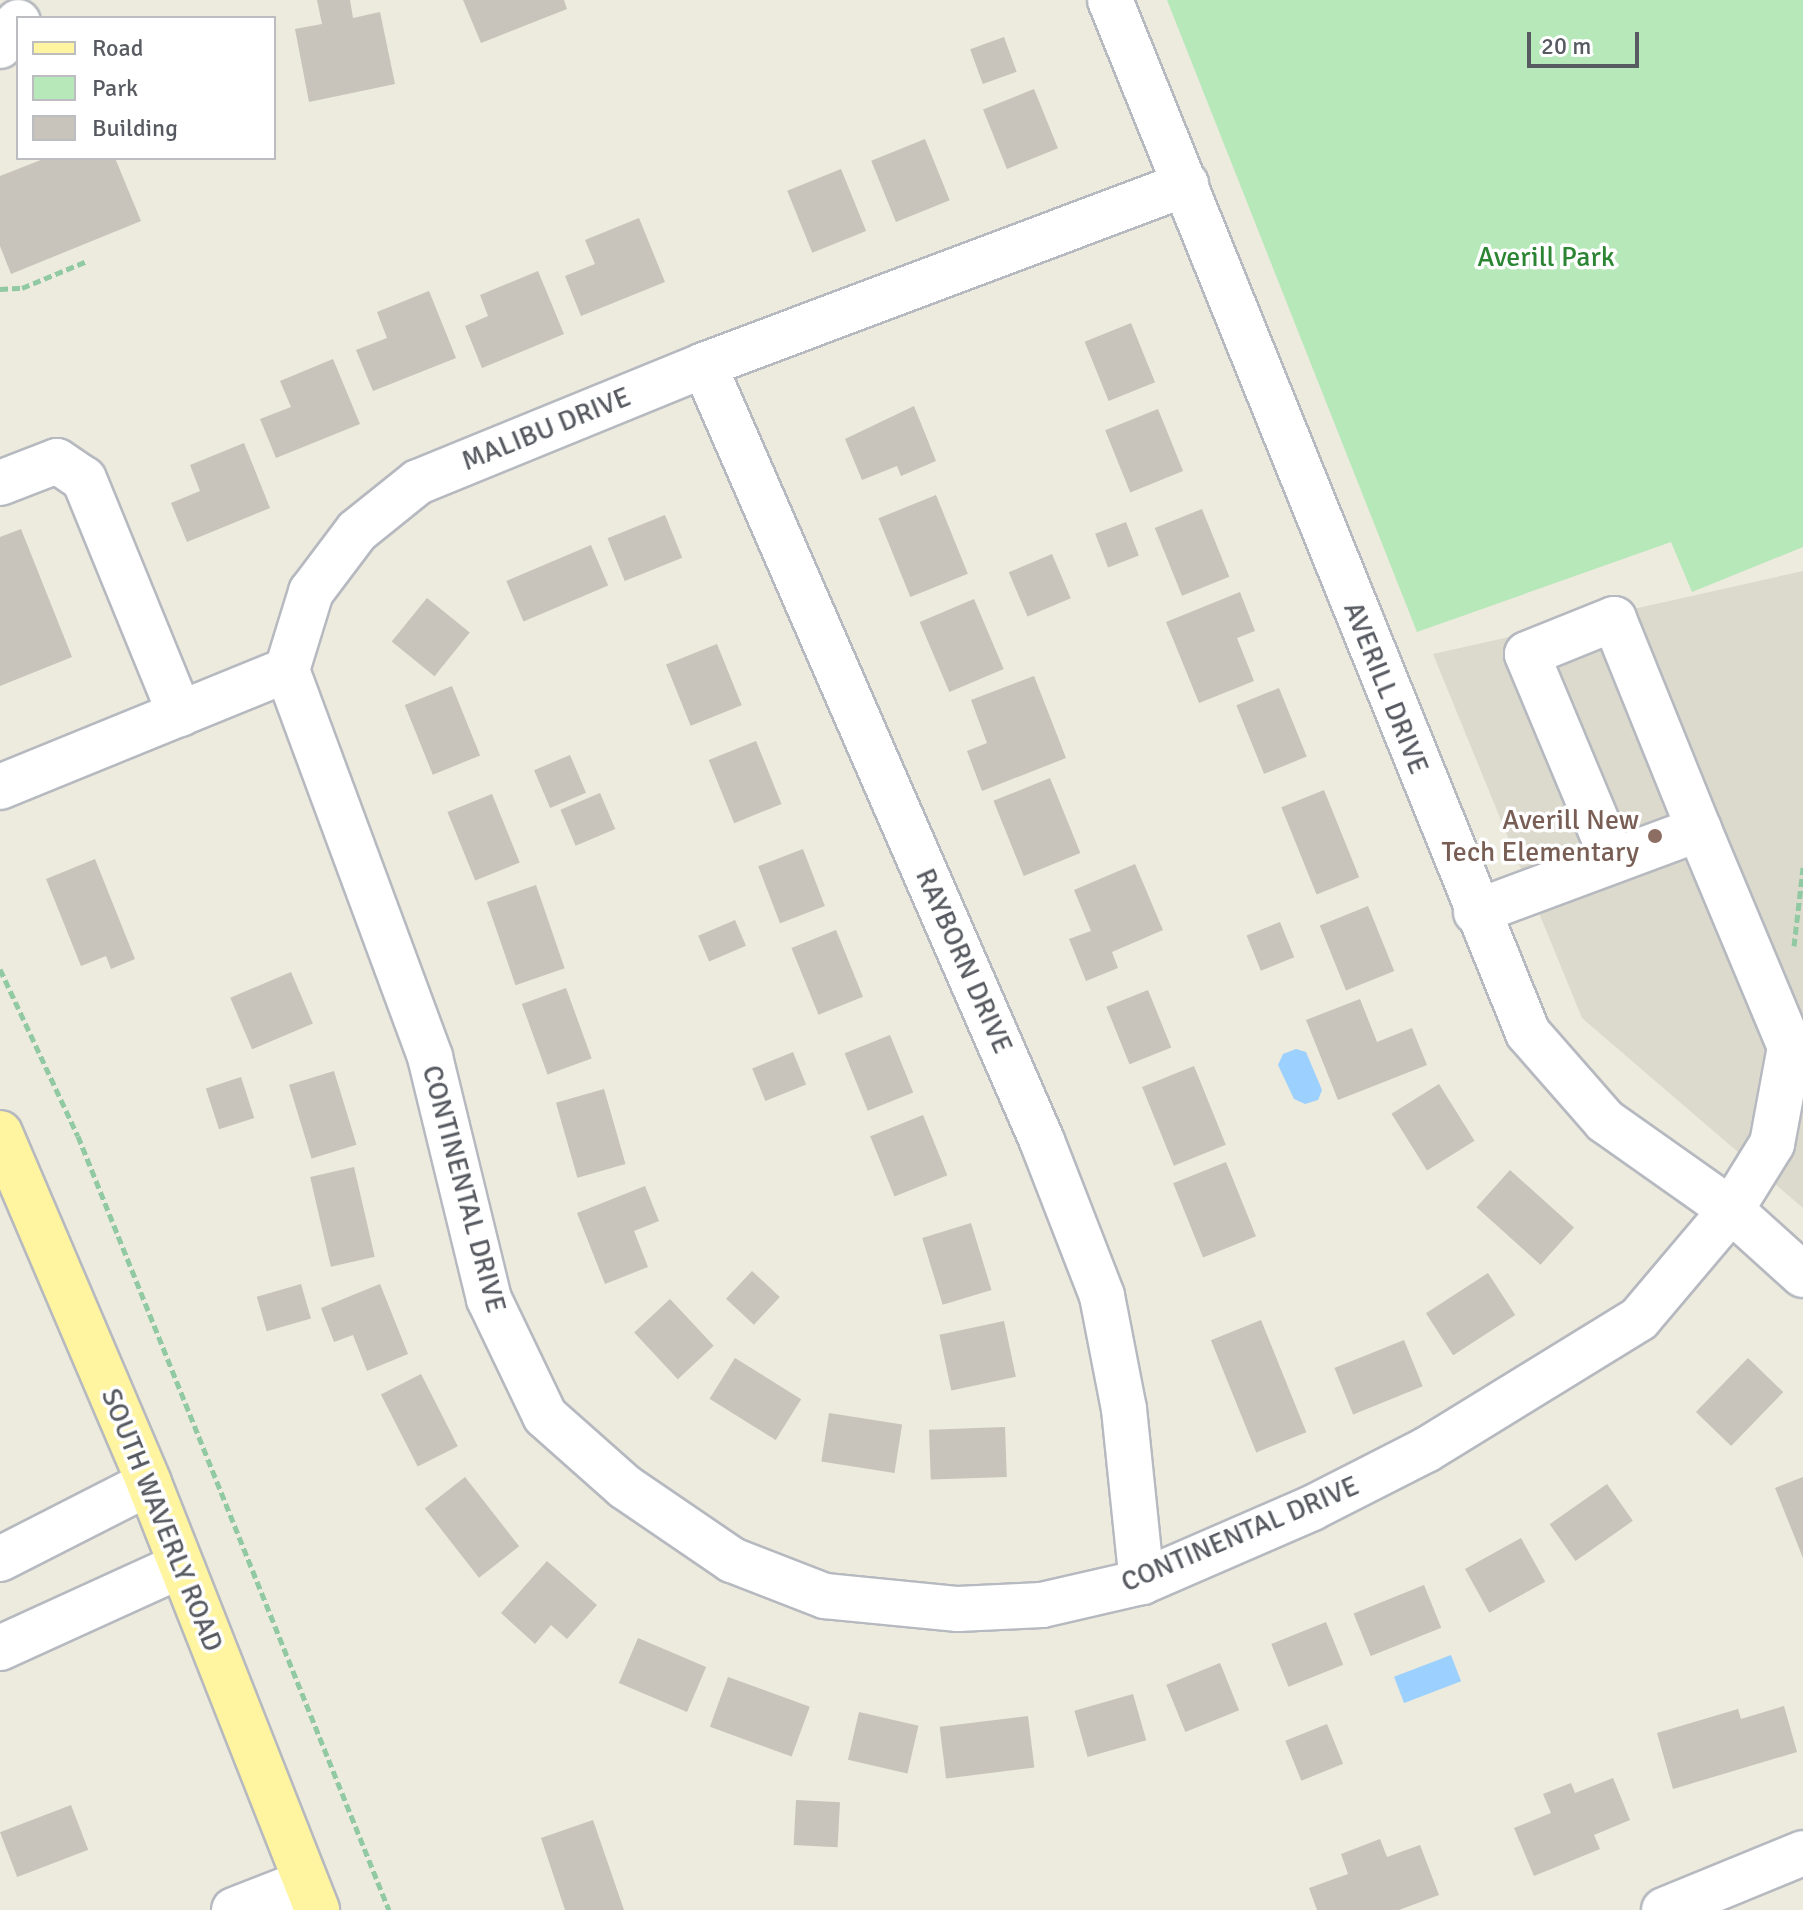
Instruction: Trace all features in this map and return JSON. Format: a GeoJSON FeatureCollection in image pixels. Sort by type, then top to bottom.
{"type":"FeatureCollection","features":[{"type":"Feature","properties":{"kind":"main road","name":"SOUTH WAVERLY ROAD"},"geometry":{"type":"LineString","coordinates":[[0,1133],[149,1483],[312,1896]]}},
{"type":"Feature","properties":{"kind":"street","name":"AVERILL DRIVE"},"geometry":{"type":"LineString","coordinates":[[1110,0],[1476,912],[1528,1033],[1605,1121],[1731,1210],[1803,1275]]}},
{"type":"Feature","properties":{"kind":"street"},"geometry":{"type":"LineString","coordinates":[[0,46],[16,25]]}},
{"type":"Feature","properties":{"kind":"street","name":"MALIBU DRIVE"},"geometry":{"type":"LineString","coordinates":[[287,670],[311,592],[357,531],[418,482],[704,365],[1186,184]]}},
{"type":"Feature","properties":{"kind":"street","name":"RAYBORN DRIVE"},"geometry":{"type":"LineString","coordinates":[[704,365],[1042,1141],[1102,1296],[1124,1409],[1142,1582]]}},
{"type":"Feature","properties":{"kind":"street"},"geometry":{"type":"LineString","coordinates":[[0,483],[57,461],[84,479],[180,714]]}},
{"type":"Feature","properties":{"kind":"street","name":"CONTINENTAL DRIVE"},"geometry":{"type":"LineString","coordinates":[[287,670],[430,1057],[489,1299],[545,1416],[625,1487],[732,1560],[825,1596],[958,1609],[1042,1605],[1142,1582],[1312,1508],[1502,1407],[1639,1319],[1731,1210],[1772,1144],[1790,1047],[1614,619],[1527,654],[1613,860]]}},
{"type":"Feature","properties":{"kind":"street"},"geometry":{"type":"LineString","coordinates":[[0,787],[287,670]]}},
{"type":"Feature","properties":{"kind":"street"},"geometry":{"type":"LineString","coordinates":[[1476,912],[1699,829]]}},
{"type":"Feature","properties":{"kind":"street"},"geometry":{"type":"LineString","coordinates":[[0,1559],[149,1483]]}},
{"type":"Feature","properties":{"kind":"street"},"geometry":{"type":"LineString","coordinates":[[0,1648],[180,1566]]}},
{"type":"Feature","properties":{"kind":"street"},"geometry":{"type":"LineString","coordinates":[[1664,1910],[1803,1853]]}},
{"type":"Feature","properties":{"kind":"street"},"geometry":{"type":"LineString","coordinates":[[234,1910],[312,1896]]}},
{"type":"Feature","properties":{"kind":"path"},"geometry":{"type":"LineString","coordinates":[[0,289],[22,288],[87,261]]}},
{"type":"Feature","properties":{"kind":"path"},"geometry":{"type":"LineString","coordinates":[[1797,957],[1803,868]]}},
{"type":"Feature","properties":{"kind":"path"},"geometry":{"type":"LineString","coordinates":[[0,969],[78,1136],[389,1910]]}},
{"type":"Feature","properties":{"kind":"shaded area","name":"Averill New Tech Elementary"},"geometry":{"type":"Polygon","coordinates":[[[1803,571],[1803,1208],[1582,1018],[1433,654],[1803,571]]]}},
{"type":"Feature","properties":{"kind":"green space","name":"Averill Park"},"geometry":{"type":"Polygon","coordinates":[[[1167,0],[1803,0],[1803,547],[1692,592],[1671,542],[1417,632],[1167,0]]]}},
{"type":"Feature","properties":{"kind":"water"},"geometry":{"type":"Polygon","coordinates":[[[1296,1049],[1306,1052],[1322,1090],[1318,1100],[1305,1104],[1294,1099],[1278,1065],[1283,1054],[1296,1049]]]}},
{"type":"Feature","properties":{"kind":"water"},"geometry":{"type":"Polygon","coordinates":[[[1451,1655],[1461,1681],[1404,1703],[1394,1677],[1451,1655]]]}},
{"type":"Feature","properties":{"kind":"building"},"geometry":{"type":"Polygon","coordinates":[[[317,0],[350,0],[353,18],[380,12],[395,84],[309,102],[295,29],[322,24],[317,0]]]}},
{"type":"Feature","properties":{"kind":"building"},"geometry":{"type":"Polygon","coordinates":[[[463,0],[564,0],[567,9],[481,43],[463,0]]]}},
{"type":"Feature","properties":{"kind":"building"},"geometry":{"type":"Polygon","coordinates":[[[1004,37],[1017,72],[983,84],[970,49],[1004,37]]]}},
{"type":"Feature","properties":{"kind":"building"},"geometry":{"type":"Polygon","coordinates":[[[1034,89],[1058,148],[1007,169],[983,110],[1034,89]]]}},
{"type":"Feature","properties":{"kind":"building"},"geometry":{"type":"Polygon","coordinates":[[[925,139],[950,200],[896,222],[871,161],[925,139]]]}},
{"type":"Feature","properties":{"kind":"building"},"geometry":{"type":"Polygon","coordinates":[[[41,160],[116,160],[141,221],[11,274],[0,246],[0,176],[41,160]]]}},
{"type":"Feature","properties":{"kind":"building"},"geometry":{"type":"Polygon","coordinates":[[[841,169],[866,231],[812,253],[787,191],[841,169]]]}},
{"type":"Feature","properties":{"kind":"building"},"geometry":{"type":"Polygon","coordinates":[[[639,218],[665,282],[581,316],[565,276],[595,264],[585,240],[639,218]]]}},
{"type":"Feature","properties":{"kind":"building"},"geometry":{"type":"Polygon","coordinates":[[[538,271],[564,334],[482,368],[465,326],[488,316],[480,295],[538,271]]]}},
{"type":"Feature","properties":{"kind":"building"},"geometry":{"type":"Polygon","coordinates":[[[429,291],[456,358],[373,391],[356,350],[387,338],[377,312],[429,291]]]}},
{"type":"Feature","properties":{"kind":"building"},"geometry":{"type":"Polygon","coordinates":[[[1131,323],[1155,382],[1109,401],[1085,342],[1131,323]]]}},
{"type":"Feature","properties":{"kind":"building"},"geometry":{"type":"Polygon","coordinates":[[[333,359],[360,424],[276,458],[260,419],[291,407],[280,381],[333,359]]]}},
{"type":"Feature","properties":{"kind":"building"},"geometry":{"type":"Polygon","coordinates":[[[914,406],[936,461],[901,476],[897,466],[862,480],[845,439],[914,406]]]}},
{"type":"Feature","properties":{"kind":"building"},"geometry":{"type":"Polygon","coordinates":[[[1158,409],[1183,471],[1130,492],[1105,430],[1158,409]]]}},
{"type":"Feature","properties":{"kind":"building"},"geometry":{"type":"Polygon","coordinates":[[[244,443],[270,508],[187,542],[171,503],[200,491],[190,465],[244,443]]]}},
{"type":"Feature","properties":{"kind":"building"},"geometry":{"type":"Polygon","coordinates":[[[936,495],[968,574],[910,597],[879,518],[936,495]]]}},
{"type":"Feature","properties":{"kind":"building"},"geometry":{"type":"Polygon","coordinates":[[[1202,509],[1229,577],[1182,596],[1155,528],[1202,509]]]}},
{"type":"Feature","properties":{"kind":"building"},"geometry":{"type":"Polygon","coordinates":[[[665,515],[682,558],[625,581],[608,538],[665,515]]]}},
{"type":"Feature","properties":{"kind":"building"},"geometry":{"type":"Polygon","coordinates":[[[1126,522],[1139,556],[1108,567],[1095,534],[1126,522]]]}},
{"type":"Feature","properties":{"kind":"building"},"geometry":{"type":"Polygon","coordinates":[[[21,529],[72,657],[0,686],[0,537],[21,529]]]}},
{"type":"Feature","properties":{"kind":"building"},"geometry":{"type":"Polygon","coordinates":[[[591,545],[608,586],[524,621],[506,581],[591,545]]]}},
{"type":"Feature","properties":{"kind":"building"},"geometry":{"type":"Polygon","coordinates":[[[1052,554],[1071,598],[1027,617],[1009,572],[1052,554]]]}},
{"type":"Feature","properties":{"kind":"building"},"geometry":{"type":"Polygon","coordinates":[[[1240,592],[1255,631],[1237,638],[1254,681],[1199,703],[1166,622],[1240,592]]]}},
{"type":"Feature","properties":{"kind":"building"},"geometry":{"type":"Polygon","coordinates":[[[427,598],[470,633],[435,676],[392,642],[427,598]]]}},
{"type":"Feature","properties":{"kind":"building"},"geometry":{"type":"Polygon","coordinates":[[[974,599],[1004,669],[949,692],[920,622],[974,599]]]}},
{"type":"Feature","properties":{"kind":"building"},"geometry":{"type":"Polygon","coordinates":[[[717,644],[742,705],[691,726],[666,665],[717,644]]]}},
{"type":"Feature","properties":{"kind":"building"},"geometry":{"type":"Polygon","coordinates":[[[1034,676],[1066,758],[982,791],[967,751],[987,743],[971,700],[1034,676]]]}},
{"type":"Feature","properties":{"kind":"building"},"geometry":{"type":"Polygon","coordinates":[[[452,686],[480,756],[433,775],[405,705],[452,686]]]}},
{"type":"Feature","properties":{"kind":"building"},"geometry":{"type":"Polygon","coordinates":[[[1279,688],[1307,757],[1264,774],[1236,705],[1279,688]]]}},
{"type":"Feature","properties":{"kind":"building"},"geometry":{"type":"Polygon","coordinates":[[[756,741],[781,804],[734,823],[709,760],[756,741]]]}},
{"type":"Feature","properties":{"kind":"building"},"geometry":{"type":"Polygon","coordinates":[[[570,755],[586,793],[550,808],[534,770],[570,755]]]}},
{"type":"Feature","properties":{"kind":"building"},"geometry":{"type":"Polygon","coordinates":[[[1050,778],[1080,853],[1024,876],[993,801],[1050,778]]]}},
{"type":"Feature","properties":{"kind":"building"},"geometry":{"type":"Polygon","coordinates":[[[1324,790],[1359,877],[1317,894],[1281,807],[1324,790]]]}},
{"type":"Feature","properties":{"kind":"building"},"geometry":{"type":"Polygon","coordinates":[[[600,793],[615,829],[576,846],[560,810],[600,793]]]}},
{"type":"Feature","properties":{"kind":"building"},"geometry":{"type":"Polygon","coordinates":[[[492,794],[520,863],[475,881],[447,812],[492,794]]]}},
{"type":"Feature","properties":{"kind":"building"},"geometry":{"type":"Polygon","coordinates":[[[803,849],[825,906],[780,923],[758,866],[803,849]]]}},
{"type":"Feature","properties":{"kind":"building"},"geometry":{"type":"Polygon","coordinates":[[[95,859],[135,959],[111,969],[106,956],[81,966],[46,879],[95,859]]]}},
{"type":"Feature","properties":{"kind":"building"},"geometry":{"type":"Polygon","coordinates":[[[1135,864],[1163,930],[1112,952],[1118,968],[1086,981],[1069,939],[1091,931],[1074,890],[1135,864]]]}},
{"type":"Feature","properties":{"kind":"building"},"geometry":{"type":"Polygon","coordinates":[[[536,885],[565,968],[515,985],[487,902],[536,885]]]}},
{"type":"Feature","properties":{"kind":"building"},"geometry":{"type":"Polygon","coordinates":[[[1368,906],[1394,971],[1346,990],[1320,925],[1368,906]]]}},
{"type":"Feature","properties":{"kind":"building"},"geometry":{"type":"Polygon","coordinates":[[[735,920],[746,946],[709,961],[698,936],[735,920]]]}},
{"type":"Feature","properties":{"kind":"building"},"geometry":{"type":"Polygon","coordinates":[[[1280,922],[1294,957],[1261,971],[1247,935],[1280,922]]]}},
{"type":"Feature","properties":{"kind":"building"},"geometry":{"type":"Polygon","coordinates":[[[836,930],[863,997],[818,1015],[791,948],[836,930]]]}},
{"type":"Feature","properties":{"kind":"building"},"geometry":{"type":"Polygon","coordinates":[[[291,972],[313,1024],[252,1049],[230,998],[291,972]]]}},
{"type":"Feature","properties":{"kind":"building"},"geometry":{"type":"Polygon","coordinates":[[[566,988],[592,1058],[547,1075],[522,1004],[566,988]]]}},
{"type":"Feature","properties":{"kind":"building"},"geometry":{"type":"Polygon","coordinates":[[[1148,990],[1171,1047],[1130,1064],[1106,1007],[1148,990]]]}},
{"type":"Feature","properties":{"kind":"building"},"geometry":{"type":"Polygon","coordinates":[[[1360,999],[1377,1042],[1412,1028],[1427,1065],[1338,1100],[1306,1020],[1360,999]]]}},
{"type":"Feature","properties":{"kind":"building"},"geometry":{"type":"Polygon","coordinates":[[[890,1035],[913,1092],[868,1111],[845,1053],[890,1035]]]}},
{"type":"Feature","properties":{"kind":"building"},"geometry":{"type":"Polygon","coordinates":[[[793,1052],[806,1084],[765,1101],[752,1068],[793,1052]]]}},
{"type":"Feature","properties":{"kind":"building"},"geometry":{"type":"Polygon","coordinates":[[[1194,1066],[1226,1145],[1174,1166],[1142,1087],[1194,1066]]]}},
{"type":"Feature","properties":{"kind":"building"},"geometry":{"type":"Polygon","coordinates":[[[334,1071],[357,1145],[312,1158],[289,1085],[334,1071]]]}},
{"type":"Feature","properties":{"kind":"building"},"geometry":{"type":"Polygon","coordinates":[[[241,1077],[254,1118],[219,1129],[206,1088],[241,1077]]]}},
{"type":"Feature","properties":{"kind":"building"},"geometry":{"type":"Polygon","coordinates":[[[1439,1084],[1475,1141],[1427,1170],[1392,1114],[1439,1084]]]}},
{"type":"Feature","properties":{"kind":"building"},"geometry":{"type":"Polygon","coordinates":[[[604,1089],[625,1164],[577,1178],[556,1103],[604,1089]]]}},
{"type":"Feature","properties":{"kind":"building"},"geometry":{"type":"Polygon","coordinates":[[[923,1115],[947,1175],[894,1197],[870,1136],[923,1115]]]}},
{"type":"Feature","properties":{"kind":"building"},"geometry":{"type":"Polygon","coordinates":[[[1226,1162],[1256,1236],[1203,1258],[1173,1183],[1226,1162]]]}},
{"type":"Feature","properties":{"kind":"building"},"geometry":{"type":"Polygon","coordinates":[[[354,1167],[375,1257],[331,1267],[310,1177],[354,1167]]]}},
{"type":"Feature","properties":{"kind":"building"},"geometry":{"type":"Polygon","coordinates":[[[1510,1170],[1574,1228],[1540,1265],[1477,1207],[1510,1170]]]}},
{"type":"Feature","properties":{"kind":"building"},"geometry":{"type":"Polygon","coordinates":[[[645,1186],[659,1221],[634,1231],[648,1267],[605,1284],[577,1213],[645,1186]]]}},
{"type":"Feature","properties":{"kind":"building"},"geometry":{"type":"Polygon","coordinates":[[[971,1223],[991,1290],[943,1305],[922,1238],[971,1223]]]}},
{"type":"Feature","properties":{"kind":"building"},"geometry":{"type":"Polygon","coordinates":[[[752,1271],[780,1297],[754,1325],[726,1299],[752,1271]]]}},
{"type":"Feature","properties":{"kind":"building"},"geometry":{"type":"Polygon","coordinates":[[[1488,1273],[1515,1315],[1453,1355],[1426,1313],[1488,1273]]]}},
{"type":"Feature","properties":{"kind":"building"},"geometry":{"type":"Polygon","coordinates":[[[301,1284],[311,1319],[267,1331],[257,1297],[301,1284]]]}},
{"type":"Feature","properties":{"kind":"building"},"geometry":{"type":"Polygon","coordinates":[[[380,1284],[408,1354],[367,1371],[353,1335],[334,1342],[321,1308],[380,1284]]]}},
{"type":"Feature","properties":{"kind":"building"},"geometry":{"type":"Polygon","coordinates":[[[670,1299],[714,1346],[678,1379],[634,1332],[670,1299]]]}},
{"type":"Feature","properties":{"kind":"building"},"geometry":{"type":"Polygon","coordinates":[[[1261,1320],[1306,1432],[1256,1452],[1211,1340],[1261,1320]]]}},
{"type":"Feature","properties":{"kind":"building"},"geometry":{"type":"Polygon","coordinates":[[[1004,1321],[1016,1377],[951,1390],[939,1335],[1004,1321]]]}},
{"type":"Feature","properties":{"kind":"building"},"geometry":{"type":"Polygon","coordinates":[[[1404,1340],[1423,1386],[1353,1414],[1334,1368],[1404,1340]]]}},
{"type":"Feature","properties":{"kind":"building"},"geometry":{"type":"Polygon","coordinates":[[[735,1358],[801,1399],[776,1440],[710,1399],[735,1358]]]}},
{"type":"Feature","properties":{"kind":"building"},"geometry":{"type":"Polygon","coordinates":[[[1748,1358],[1783,1392],[1731,1446],[1696,1412],[1748,1358]]]}},
{"type":"Feature","properties":{"kind":"building"},"geometry":{"type":"Polygon","coordinates":[[[421,1374],[458,1446],[418,1467],[381,1394],[421,1374]]]}},
{"type":"Feature","properties":{"kind":"building"},"geometry":{"type":"Polygon","coordinates":[[[829,1413],[902,1425],[894,1473],[821,1461],[829,1413]]]}},
{"type":"Feature","properties":{"kind":"building"},"geometry":{"type":"Polygon","coordinates":[[[1005,1427],[1007,1477],[931,1480],[929,1430],[1005,1427]]]}},
{"type":"Feature","properties":{"kind":"building"},"geometry":{"type":"Polygon","coordinates":[[[465,1477],[519,1546],[479,1578],[425,1508],[465,1477]]]}},
{"type":"Feature","properties":{"kind":"building"},"geometry":{"type":"Polygon","coordinates":[[[1803,1477],[1803,1558],[1775,1488],[1803,1477]]]}},
{"type":"Feature","properties":{"kind":"building"},"geometry":{"type":"Polygon","coordinates":[[[1607,1484],[1633,1521],[1575,1561],[1550,1524],[1607,1484]]]}},
{"type":"Feature","properties":{"kind":"building"},"geometry":{"type":"Polygon","coordinates":[[[1521,1538],[1545,1582],[1489,1613],[1465,1569],[1521,1538]]]}},
{"type":"Feature","properties":{"kind":"building"},"geometry":{"type":"Polygon","coordinates":[[[547,1561],[597,1605],[567,1639],[551,1625],[535,1644],[501,1613],[547,1561]]]}},
{"type":"Feature","properties":{"kind":"building"},"geometry":{"type":"Polygon","coordinates":[[[1424,1585],[1441,1628],[1371,1656],[1354,1613],[1424,1585]]]}},
{"type":"Feature","properties":{"kind":"building"},"geometry":{"type":"Polygon","coordinates":[[[1326,1622],[1343,1665],[1289,1687],[1271,1644],[1326,1622]]]}},
{"type":"Feature","properties":{"kind":"building"},"geometry":{"type":"Polygon","coordinates":[[[638,1638],[706,1667],[687,1712],[619,1683],[638,1638]]]}},
{"type":"Feature","properties":{"kind":"building"},"geometry":{"type":"Polygon","coordinates":[[[1220,1663],[1239,1710],[1185,1732],[1166,1685],[1220,1663]]]}},
{"type":"Feature","properties":{"kind":"building"},"geometry":{"type":"Polygon","coordinates":[[[728,1677],[810,1707],[792,1757],[710,1727],[728,1677]]]}},
{"type":"Feature","properties":{"kind":"building"},"geometry":{"type":"Polygon","coordinates":[[[1133,1694],[1146,1740],[1088,1757],[1074,1711],[1133,1694]]]}},
{"type":"Feature","properties":{"kind":"building"},"geometry":{"type":"Polygon","coordinates":[[[1784,1706],[1797,1752],[1673,1789],[1657,1733],[1738,1709],[1741,1719],[1784,1706]]]}},
{"type":"Feature","properties":{"kind":"building"},"geometry":{"type":"Polygon","coordinates":[[[859,1712],[918,1726],[907,1773],[848,1760],[859,1712]]]}},
{"type":"Feature","properties":{"kind":"building"},"geometry":{"type":"Polygon","coordinates":[[[1028,1716],[1034,1768],[946,1778],[940,1727],[1028,1716]]]}},
{"type":"Feature","properties":{"kind":"building"},"geometry":{"type":"Polygon","coordinates":[[[1327,1724],[1343,1764],[1301,1781],[1285,1741],[1327,1724]]]}},
{"type":"Feature","properties":{"kind":"building"},"geometry":{"type":"Polygon","coordinates":[[[1613,1778],[1630,1820],[1594,1835],[1600,1849],[1534,1876],[1514,1828],[1551,1813],[1543,1794],[1571,1783],[1575,1793],[1613,1778]]]}},
{"type":"Feature","properties":{"kind":"building"},"geometry":{"type":"Polygon","coordinates":[[[796,1800],[840,1802],[838,1847],[794,1845],[796,1800]]]}},
{"type":"Feature","properties":{"kind":"building"},"geometry":{"type":"Polygon","coordinates":[[[71,1805],[88,1850],[17,1877],[0,1832],[71,1805]]]}},
{"type":"Feature","properties":{"kind":"building"},"geometry":{"type":"Polygon","coordinates":[[[593,1820],[624,1910],[565,1910],[541,1838],[593,1820]]]}},
{"type":"Feature","properties":{"kind":"building"},"geometry":{"type":"Polygon","coordinates":[[[1380,1839],[1387,1857],[1420,1845],[1439,1895],[1399,1910],[1317,1910],[1309,1888],[1348,1874],[1341,1854],[1380,1839]]]}},
{"type":"Feature","properties":{"kind":"place","name":"Averill New Tech Elementary"},"geometry":{"type":"Point","coordinates":[1655,836]}}]}
